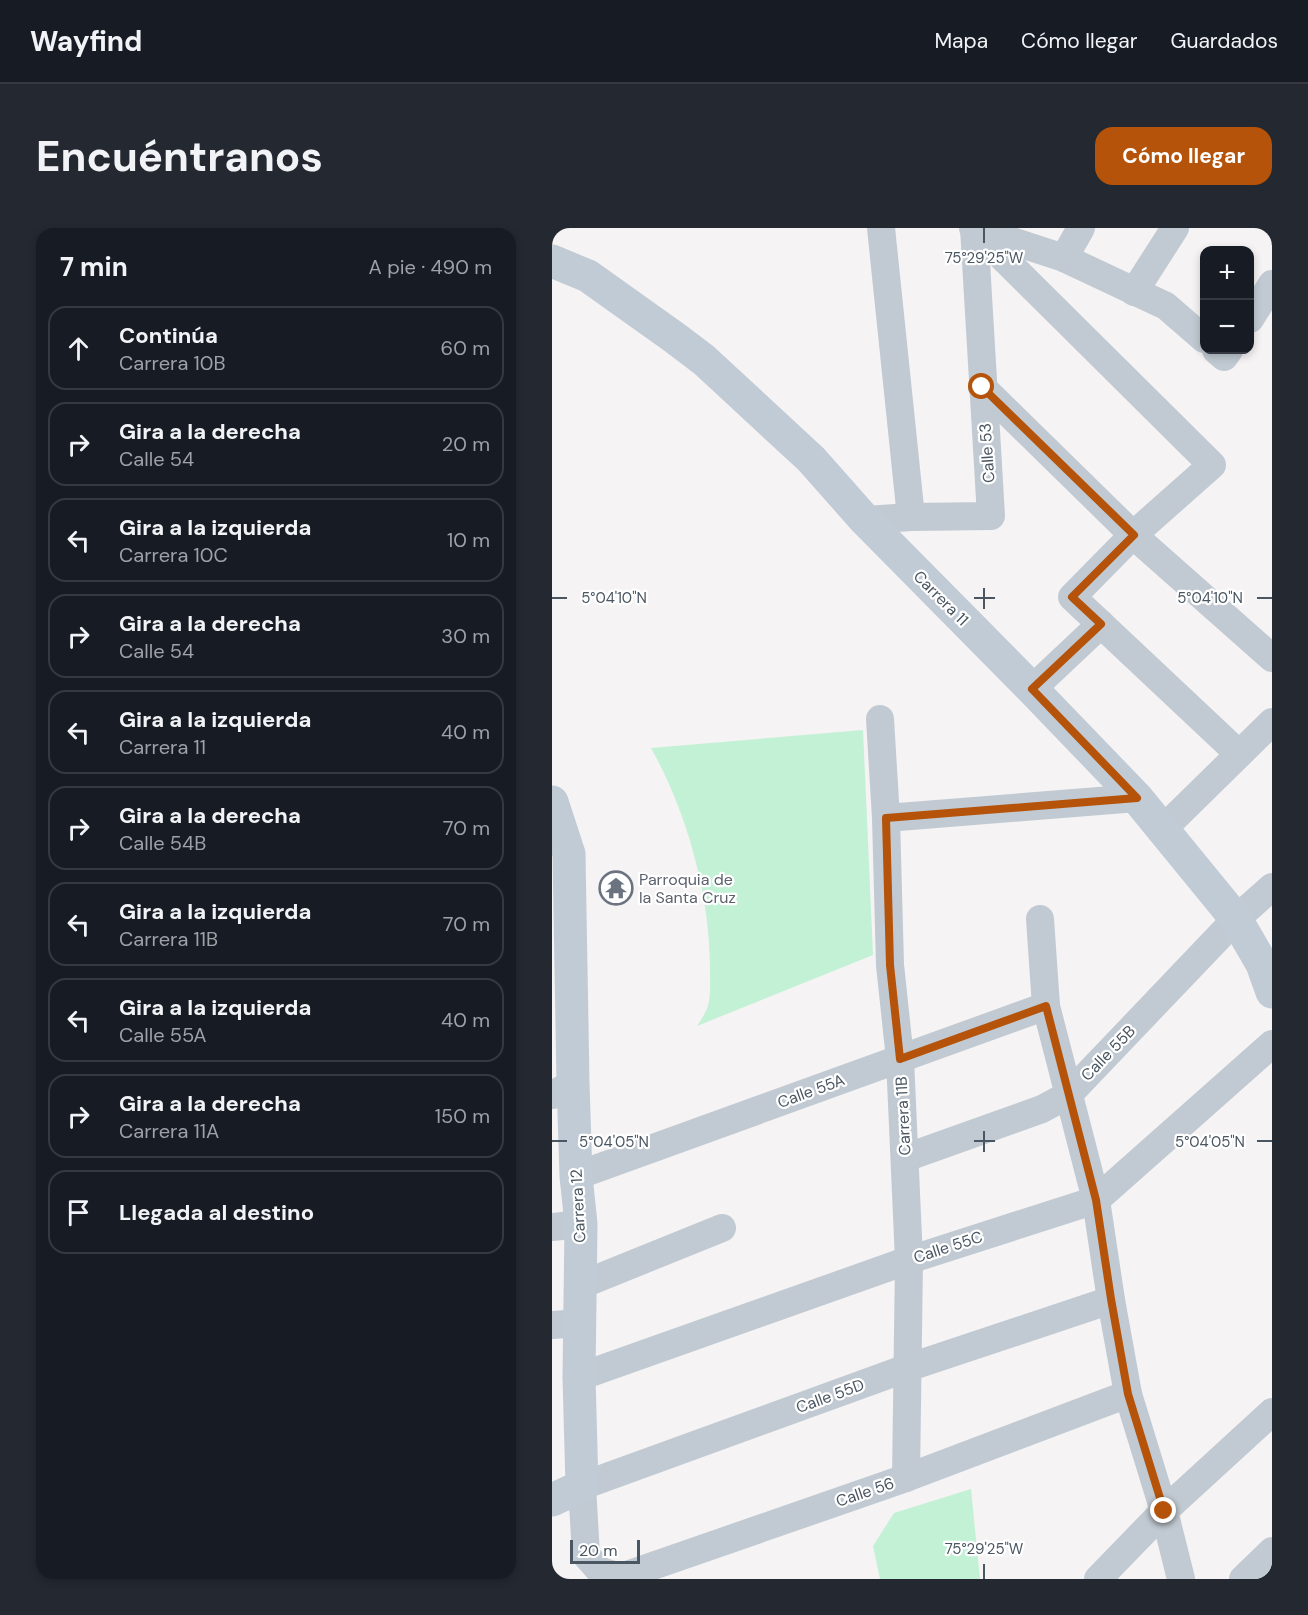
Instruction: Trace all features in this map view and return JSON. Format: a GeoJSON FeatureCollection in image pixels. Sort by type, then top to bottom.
{"type":"FeatureCollection","features":[{"type":"Feature","properties":{"kind":"street"},"geometry":{"type":"LineString","coordinates":[[882,228],[911,517]]}},
{"type":"Feature","properties":{"kind":"street"},"geometry":{"type":"LineString","coordinates":[[973,228],[1064,258],[1166,306],[1200,334]]}},
{"type":"Feature","properties":{"kind":"street"},"geometry":{"type":"LineString","coordinates":[[973,228],[1212,465],[1134,535],[1072,597],[1239,753]]}},
{"type":"Feature","properties":{"kind":"street","name":"Calle 53"},"geometry":{"type":"LineString","coordinates":[[865,520],[991,516],[973,228]]}},
{"type":"Feature","properties":{"kind":"street"},"geometry":{"type":"LineString","coordinates":[[1064,258],[1081,228]]}},
{"type":"Feature","properties":{"kind":"street"},"geometry":{"type":"LineString","coordinates":[[1134,292],[1175,228]]}},
{"type":"Feature","properties":{"kind":"street","name":"Carrera 11"},"geometry":{"type":"LineString","coordinates":[[552,261],[588,276],[704,360],[811,459],[865,520],[1137,798],[1236,919],[1262,964],[1272,992]]}},
{"type":"Feature","properties":{"kind":"street"},"geometry":{"type":"LineString","coordinates":[[1254,312],[1272,284]]}},
{"type":"Feature","properties":{"kind":"street"},"geometry":{"type":"LineString","coordinates":[[982,387],[1134,535],[1272,658]]}},
{"type":"Feature","properties":{"kind":"street"},"geometry":{"type":"LineString","coordinates":[[1032,689],[1101,624]]}},
{"type":"Feature","properties":{"kind":"street","name":"Carrera 11B"},"geometry":{"type":"LineString","coordinates":[[880,719],[886,818],[890,965],[900,1059],[909,1260],[906,1478]]}},
{"type":"Feature","properties":{"kind":"street"},"geometry":{"type":"LineString","coordinates":[[1163,829],[1272,722]]}},
{"type":"Feature","properties":{"kind":"street"},"geometry":{"type":"LineString","coordinates":[[886,818],[1137,798]]}},
{"type":"Feature","properties":{"kind":"street","name":"Carrera 12"},"geometry":{"type":"LineString","coordinates":[[552,802],[569,854],[562,1018],[562,1089],[576,1176],[566,1226],[581,1285],[566,1324],[579,1377],[586,1554],[600,1571]]}},
{"type":"Feature","properties":{"kind":"street","name":"Calle 55B"},"geometry":{"type":"LineString","coordinates":[[905,1158],[1042,1109],[1068,1095],[1236,919],[1272,886]]}},
{"type":"Feature","properties":{"kind":"street"},"geometry":{"type":"LineString","coordinates":[[1040,919],[1046,1006],[1096,1200],[1128,1394],[1182,1579]]}},
{"type":"Feature","properties":{"kind":"street","name":"Calle 55A"},"geometry":{"type":"LineString","coordinates":[[576,1176],[1046,1006]]}},
{"type":"Feature","properties":{"kind":"street","name":"Calle 55C"},"geometry":{"type":"LineString","coordinates":[[579,1377],[909,1260],[1096,1200],[1272,1044]]}},
{"type":"Feature","properties":{"kind":"street"},"geometry":{"type":"LineString","coordinates":[[581,1285],[723,1228]]}},
{"type":"Feature","properties":{"kind":"street","name":"Calle 55D"},"geometry":{"type":"LineString","coordinates":[[552,1500],[582,1486],[907,1368],[1111,1299]]}},
{"type":"Feature","properties":{"kind":"street","name":"Calle 56"},"geometry":{"type":"LineString","coordinates":[[600,1571],[621,1577],[906,1478],[1128,1394]]}},
{"type":"Feature","properties":{"kind":"street"},"geometry":{"type":"LineString","coordinates":[[1098,1579],[1164,1511],[1272,1412]]}},
{"type":"Feature","properties":{"kind":"street"},"geometry":{"type":"LineString","coordinates":[[1243,1579],[1272,1551]]}},
{"type":"Feature","properties":{"kind":"green space"},"geometry":{"type":"Polygon","coordinates":[[[863,730],[873,955],[697,1026],[707,1008],[710,992],[706,912],[701,883],[685,827],[664,773],[651,748],[863,730]]]}},
{"type":"Feature","properties":{"kind":"green space"},"geometry":{"type":"Polygon","coordinates":[[[971,1489],[980,1579],[880,1579],[873,1546],[894,1513],[971,1489]]]}},
{"type":"Feature","properties":{"kind":"place","name":"Parroquia de la Santa Cruz"},"geometry":{"type":"Point","coordinates":[616,888]}},
{"type":"Feature","properties":{"kind":"route"},"geometry":{"type":"LineString","coordinates":[[982,387],[1134,535],[1072,597],[1101,624],[1032,689],[1137,798],[886,818],[890,965],[900,1059],[1046,1006],[1096,1200],[1128,1394],[1164,1511]]}}]}
